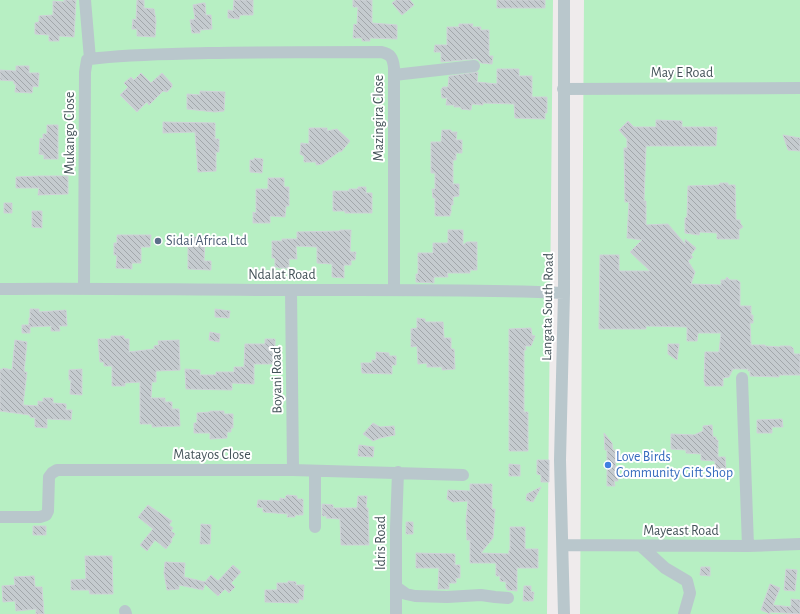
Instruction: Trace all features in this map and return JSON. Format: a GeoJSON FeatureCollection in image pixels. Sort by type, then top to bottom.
{"type":"FeatureCollection","features":[{"type":"Feature","properties":{"kind":"street"},"geometry":{"type":"LineString","coordinates":[[85,0],[90,59]]}},
{"type":"Feature","properties":{"kind":"street","name":"Langata South Road"},"geometry":{"type":"LineString","coordinates":[[564,0],[564,293],[560,460],[564,614]]}},
{"type":"Feature","properties":{"kind":"street","name":"Mazingira Close"},"geometry":{"type":"LineString","coordinates":[[90,59],[168,54],[283,52],[381,52],[389,54],[394,63],[394,290]]}},
{"type":"Feature","properties":{"kind":"street","name":"Mukango Close"},"geometry":{"type":"LineString","coordinates":[[84,288],[85,72],[86,63],[90,59]]}},
{"type":"Feature","properties":{"kind":"street"},"geometry":{"type":"LineString","coordinates":[[394,75],[474,66]]}},
{"type":"Feature","properties":{"kind":"street","name":"May E Road"},"geometry":{"type":"LineString","coordinates":[[563,89],[800,88]]}},
{"type":"Feature","properties":{"kind":"street","name":"Ndalat Road"},"geometry":{"type":"LineString","coordinates":[[0,289],[84,288],[394,290],[564,293]]}},
{"type":"Feature","properties":{"kind":"street","name":"Boyani Road"},"geometry":{"type":"LineString","coordinates":[[291,290],[293,470]]}},
{"type":"Feature","properties":{"kind":"street"},"geometry":{"type":"LineString","coordinates":[[742,378],[748,546]]}},
{"type":"Feature","properties":{"kind":"street","name":"Matayos Close"},"geometry":{"type":"LineString","coordinates":[[0,517],[40,517],[46,515],[48,511],[49,478],[52,473],[57,470],[315,470],[463,475]]}},
{"type":"Feature","properties":{"kind":"street"},"geometry":{"type":"LineString","coordinates":[[315,470],[315,527]]}},
{"type":"Feature","properties":{"kind":"street","name":"Idris Road"},"geometry":{"type":"LineString","coordinates":[[396,614],[396,528],[398,472]]}},
{"type":"Feature","properties":{"kind":"street","name":"Mayeast Road"},"geometry":{"type":"LineString","coordinates":[[562,545],[748,546],[800,544]]}},
{"type":"Feature","properties":{"kind":"street"},"geometry":{"type":"LineString","coordinates":[[641,546],[665,568],[687,580],[690,593],[684,614]]}},
{"type":"Feature","properties":{"kind":"street"},"geometry":{"type":"LineString","coordinates":[[396,587],[406,594],[415,596],[447,597],[481,595],[495,598],[508,598]]}},
{"type":"Feature","properties":{"kind":"green space"},"geometry":{"type":"Polygon","coordinates":[[[0,0],[553,0],[547,614],[0,614],[0,0]]]}},
{"type":"Feature","properties":{"kind":"green space"},"geometry":{"type":"Polygon","coordinates":[[[584,0],[800,0],[800,614],[580,614],[584,0]]]}},
{"type":"Feature","properties":{"kind":"building"},"geometry":{"type":"Polygon","coordinates":[[[64,0],[76,0],[74,37],[59,36],[59,41],[49,41],[49,35],[35,34],[35,23],[39,22],[39,16],[53,15],[53,1],[64,2],[64,0]]]}},
{"type":"Feature","properties":{"kind":"building"},"geometry":{"type":"Polygon","coordinates":[[[137,0],[144,0],[144,8],[154,9],[156,21],[155,37],[137,36],[137,29],[132,29],[133,19],[136,20],[137,0]]]}},
{"type":"Feature","properties":{"kind":"building"},"geometry":{"type":"Polygon","coordinates":[[[234,0],[253,0],[253,15],[240,15],[239,19],[228,18],[228,10],[233,11],[234,0]]]}},
{"type":"Feature","properties":{"kind":"building"},"geometry":{"type":"Polygon","coordinates":[[[353,0],[372,0],[372,23],[397,25],[397,39],[370,38],[370,41],[362,41],[362,38],[353,38],[354,24],[357,25],[358,7],[353,7],[353,0]]]}},
{"type":"Feature","properties":{"kind":"building"},"geometry":{"type":"Polygon","coordinates":[[[396,0],[410,0],[414,5],[402,15],[392,3],[396,0]]]}},
{"type":"Feature","properties":{"kind":"building"},"geometry":{"type":"Polygon","coordinates":[[[497,0],[545,0],[545,8],[497,8],[497,0]]]}},
{"type":"Feature","properties":{"kind":"building"},"geometry":{"type":"Polygon","coordinates":[[[205,3],[206,15],[211,15],[212,29],[200,30],[200,33],[192,33],[190,20],[195,19],[193,5],[205,3]]]}},
{"type":"Feature","properties":{"kind":"building"},"geometry":{"type":"Polygon","coordinates":[[[459,24],[473,24],[472,27],[481,27],[480,30],[489,30],[489,56],[493,56],[492,64],[481,63],[477,59],[441,62],[441,52],[434,52],[435,45],[447,45],[447,27],[459,27],[459,24]]]}},
{"type":"Feature","properties":{"kind":"building"},"geometry":{"type":"Polygon","coordinates":[[[16,66],[29,66],[29,73],[39,73],[38,87],[33,86],[32,93],[15,92],[16,84],[14,84],[14,81],[0,80],[0,70],[16,71],[16,66]]]}},
{"type":"Feature","properties":{"kind":"building"},"geometry":{"type":"Polygon","coordinates":[[[497,69],[519,69],[519,76],[532,76],[532,97],[547,97],[547,113],[545,113],[545,119],[515,118],[514,104],[472,104],[471,110],[461,109],[461,107],[454,107],[454,105],[446,105],[447,98],[442,98],[441,90],[443,87],[448,87],[449,76],[478,72],[477,82],[497,84],[497,69]]]}},
{"type":"Feature","properties":{"kind":"building"},"geometry":{"type":"Polygon","coordinates":[[[141,73],[151,83],[162,73],[172,84],[172,87],[167,92],[163,91],[149,105],[147,102],[137,112],[120,95],[128,87],[124,83],[131,77],[134,80],[141,73]]]}},
{"type":"Feature","properties":{"kind":"building"},"geometry":{"type":"Polygon","coordinates":[[[200,91],[225,92],[224,111],[215,112],[187,109],[187,94],[200,95],[200,91]]]}},
{"type":"Feature","properties":{"kind":"building"},"geometry":{"type":"Polygon","coordinates":[[[656,120],[682,121],[682,127],[717,127],[716,146],[646,146],[644,201],[646,201],[646,225],[668,224],[685,244],[685,239],[696,248],[691,255],[693,257],[688,261],[695,272],[691,284],[721,285],[721,280],[725,280],[727,277],[730,280],[737,280],[740,282],[740,306],[751,306],[751,315],[753,315],[753,323],[750,323],[751,345],[780,347],[790,346],[793,348],[794,354],[800,354],[800,375],[779,375],[779,377],[750,376],[750,371],[748,371],[748,369],[733,369],[729,377],[723,378],[723,386],[705,386],[705,352],[719,352],[721,333],[698,333],[697,341],[687,341],[687,327],[646,326],[646,329],[599,329],[600,255],[619,255],[619,271],[650,271],[630,252],[642,240],[627,238],[629,202],[625,202],[624,148],[627,148],[627,139],[619,130],[628,121],[634,127],[656,127],[656,120]]]}},
{"type":"Feature","properties":{"kind":"building"},"geometry":{"type":"Polygon","coordinates":[[[163,122],[215,123],[215,139],[219,139],[219,152],[216,152],[216,171],[198,172],[195,132],[163,133],[163,122]]]}},
{"type":"Feature","properties":{"kind":"building"},"geometry":{"type":"Polygon","coordinates":[[[47,125],[58,125],[58,159],[44,159],[44,155],[39,154],[40,138],[43,139],[43,134],[47,134],[47,125]]]}},
{"type":"Feature","properties":{"kind":"building"},"geometry":{"type":"Polygon","coordinates":[[[309,128],[327,128],[327,131],[337,129],[350,141],[341,152],[340,151],[322,164],[316,165],[316,162],[304,162],[304,156],[300,154],[301,143],[309,144],[309,128]]]}},
{"type":"Feature","properties":{"kind":"building"},"geometry":{"type":"Polygon","coordinates":[[[442,130],[457,132],[456,140],[462,140],[462,153],[456,153],[456,160],[453,160],[453,184],[459,184],[459,196],[453,197],[453,205],[451,205],[450,216],[435,216],[435,198],[433,198],[432,189],[435,189],[435,173],[431,173],[431,142],[441,142],[442,130]]]}},
{"type":"Feature","properties":{"kind":"building"},"geometry":{"type":"Polygon","coordinates":[[[783,135],[800,138],[800,151],[788,150],[783,135]]]}},
{"type":"Feature","properties":{"kind":"building"},"geometry":{"type":"Polygon","coordinates":[[[254,158],[263,159],[262,173],[250,172],[250,160],[254,160],[254,158]]]}},
{"type":"Feature","properties":{"kind":"building"},"geometry":{"type":"Polygon","coordinates":[[[68,176],[68,194],[38,195],[39,188],[16,188],[16,177],[68,176]]]}},
{"type":"Feature","properties":{"kind":"building"},"geometry":{"type":"Polygon","coordinates":[[[268,178],[284,178],[284,187],[289,187],[289,206],[286,206],[285,217],[270,216],[270,223],[253,223],[253,212],[256,213],[256,189],[268,189],[268,178]]]}},
{"type":"Feature","properties":{"kind":"building"},"geometry":{"type":"Polygon","coordinates":[[[720,183],[735,185],[736,220],[740,220],[743,227],[739,230],[739,239],[717,239],[717,233],[700,232],[699,235],[685,233],[688,186],[719,185],[720,183]]]}},
{"type":"Feature","properties":{"kind":"building"},"geometry":{"type":"Polygon","coordinates":[[[358,187],[366,187],[366,193],[372,193],[372,213],[345,213],[345,211],[333,211],[333,191],[349,191],[349,189],[358,189],[358,187]]]}},
{"type":"Feature","properties":{"kind":"building"},"geometry":{"type":"Polygon","coordinates":[[[4,203],[12,203],[12,213],[4,213],[4,203]]]}},
{"type":"Feature","properties":{"kind":"building"},"geometry":{"type":"Polygon","coordinates":[[[32,211],[42,211],[42,228],[32,227],[32,211]]]}},
{"type":"Feature","properties":{"kind":"building"},"geometry":{"type":"Polygon","coordinates":[[[351,230],[350,252],[356,252],[355,260],[351,260],[351,265],[344,265],[344,278],[332,277],[332,264],[317,263],[317,247],[296,246],[297,259],[289,259],[289,268],[275,267],[275,258],[272,258],[272,241],[297,239],[297,232],[351,230]]]}},
{"type":"Feature","properties":{"kind":"building"},"geometry":{"type":"Polygon","coordinates":[[[448,230],[463,230],[463,245],[467,242],[477,242],[477,270],[470,270],[470,273],[447,273],[448,277],[434,277],[434,283],[416,282],[416,274],[418,274],[418,253],[433,253],[433,243],[448,243],[448,230]]]}},
{"type":"Feature","properties":{"kind":"building"},"geometry":{"type":"Polygon","coordinates":[[[117,235],[151,235],[150,247],[141,247],[141,263],[132,263],[132,269],[116,268],[117,255],[114,255],[114,243],[117,243],[117,235]]]}},
{"type":"Feature","properties":{"kind":"building"},"geometry":{"type":"Polygon","coordinates":[[[188,237],[205,237],[204,261],[211,261],[211,270],[188,269],[188,237]]]}},
{"type":"Feature","properties":{"kind":"building"},"geometry":{"type":"Polygon","coordinates":[[[30,309],[39,309],[39,312],[66,310],[67,326],[59,326],[60,331],[51,331],[51,326],[30,327],[30,333],[22,333],[22,325],[29,325],[30,309]]]}},
{"type":"Feature","properties":{"kind":"building"},"geometry":{"type":"Polygon","coordinates":[[[215,309],[230,311],[229,318],[215,317],[215,309]]]}},
{"type":"Feature","properties":{"kind":"building"},"geometry":{"type":"Polygon","coordinates":[[[417,318],[425,319],[425,322],[443,322],[444,338],[451,338],[451,349],[454,349],[455,369],[442,370],[442,367],[427,367],[427,363],[418,364],[417,346],[411,347],[411,329],[417,328],[417,318]]]}},
{"type":"Feature","properties":{"kind":"building"},"geometry":{"type":"Polygon","coordinates":[[[531,328],[532,335],[535,336],[531,346],[525,346],[526,350],[524,350],[524,412],[528,412],[528,451],[509,451],[509,329],[531,328]]]}},
{"type":"Feature","properties":{"kind":"building"},"geometry":{"type":"Polygon","coordinates":[[[210,332],[220,334],[219,342],[209,340],[210,332]]]}},
{"type":"Feature","properties":{"kind":"building"},"geometry":{"type":"Polygon","coordinates":[[[111,336],[124,336],[124,339],[129,339],[129,352],[154,349],[154,346],[159,345],[158,341],[179,340],[180,370],[156,371],[156,382],[152,382],[151,398],[165,398],[165,402],[172,402],[172,409],[179,409],[180,426],[152,427],[152,424],[140,424],[140,382],[125,383],[125,386],[112,386],[112,366],[104,366],[104,362],[100,362],[98,339],[111,339],[111,336]]]}},
{"type":"Feature","properties":{"kind":"building"},"geometry":{"type":"Polygon","coordinates":[[[265,339],[275,339],[275,364],[254,364],[254,384],[232,383],[232,390],[186,389],[185,369],[200,370],[200,375],[216,375],[216,372],[234,372],[234,367],[244,367],[245,344],[265,344],[265,339]]]}},
{"type":"Feature","properties":{"kind":"building"},"geometry":{"type":"Polygon","coordinates":[[[15,340],[27,342],[24,372],[27,372],[23,405],[38,406],[38,401],[43,402],[43,398],[53,398],[53,403],[66,404],[66,410],[72,410],[71,420],[47,419],[47,428],[35,427],[35,418],[30,417],[30,415],[0,411],[0,369],[2,370],[3,368],[12,370],[15,340]]]}},
{"type":"Feature","properties":{"kind":"building"},"geometry":{"type":"Polygon","coordinates":[[[668,344],[679,344],[677,360],[668,354],[668,344]]]}},
{"type":"Feature","properties":{"kind":"building"},"geometry":{"type":"Polygon","coordinates":[[[376,352],[389,353],[389,356],[396,356],[396,365],[392,365],[392,374],[362,373],[361,363],[372,363],[372,360],[376,360],[376,352]]]}},
{"type":"Feature","properties":{"kind":"building"},"geometry":{"type":"Polygon","coordinates":[[[82,369],[82,395],[70,394],[71,380],[69,380],[69,370],[82,369]]]}},
{"type":"Feature","properties":{"kind":"building"},"geometry":{"type":"Polygon","coordinates":[[[224,411],[224,414],[233,414],[233,428],[231,428],[231,432],[227,432],[227,438],[210,439],[210,433],[194,433],[194,423],[197,423],[197,413],[224,411]]]}},
{"type":"Feature","properties":{"kind":"building"},"geometry":{"type":"Polygon","coordinates":[[[782,419],[783,427],[772,427],[772,433],[757,433],[757,420],[782,419]]]}},
{"type":"Feature","properties":{"kind":"building"},"geometry":{"type":"Polygon","coordinates":[[[373,423],[380,427],[394,426],[395,435],[373,441],[363,434],[373,423]]]}},
{"type":"Feature","properties":{"kind":"building"},"geometry":{"type":"Polygon","coordinates":[[[712,425],[713,437],[716,437],[716,440],[718,440],[718,457],[725,457],[726,470],[715,471],[715,461],[701,460],[701,454],[686,453],[686,450],[671,449],[671,434],[694,435],[703,431],[703,426],[712,425]]]}},
{"type":"Feature","properties":{"kind":"building"},"geometry":{"type":"Polygon","coordinates":[[[604,433],[612,443],[613,450],[615,450],[618,481],[614,481],[615,486],[607,486],[607,450],[605,450],[604,433]]]}},
{"type":"Feature","properties":{"kind":"building"},"geometry":{"type":"Polygon","coordinates":[[[359,445],[374,447],[373,457],[358,456],[359,445]]]}},
{"type":"Feature","properties":{"kind":"building"},"geometry":{"type":"Polygon","coordinates":[[[537,460],[549,460],[549,482],[541,482],[541,475],[537,474],[537,460]]]}},
{"type":"Feature","properties":{"kind":"building"},"geometry":{"type":"Polygon","coordinates":[[[509,464],[520,465],[520,476],[509,476],[509,464]]]}},
{"type":"Feature","properties":{"kind":"building"},"geometry":{"type":"Polygon","coordinates":[[[470,484],[492,484],[492,509],[495,509],[493,538],[481,553],[509,554],[510,527],[525,527],[525,549],[538,549],[538,568],[517,568],[517,591],[507,590],[506,582],[500,581],[500,576],[496,576],[496,563],[470,563],[470,540],[467,540],[466,520],[468,501],[453,502],[447,499],[448,490],[470,491],[470,484]]]}},
{"type":"Feature","properties":{"kind":"building"},"geometry":{"type":"Polygon","coordinates":[[[541,487],[533,502],[526,500],[527,494],[541,487]]]}},
{"type":"Feature","properties":{"kind":"building"},"geometry":{"type":"Polygon","coordinates":[[[287,495],[297,496],[297,499],[303,499],[303,515],[287,517],[288,514],[263,512],[263,508],[257,507],[258,500],[280,501],[280,498],[285,499],[287,495]]]}},
{"type":"Feature","properties":{"kind":"building"},"geometry":{"type":"Polygon","coordinates":[[[358,496],[367,496],[366,508],[368,508],[369,545],[341,545],[340,519],[326,518],[327,516],[322,516],[322,504],[333,505],[333,508],[357,508],[358,496]]]}},
{"type":"Feature","properties":{"kind":"building"},"geometry":{"type":"Polygon","coordinates":[[[148,505],[172,521],[169,525],[173,528],[171,531],[175,534],[166,549],[155,540],[147,551],[140,545],[153,529],[138,517],[148,505]]]}},
{"type":"Feature","properties":{"kind":"building"},"geometry":{"type":"Polygon","coordinates":[[[406,522],[413,522],[413,534],[406,534],[406,522]]]}},
{"type":"Feature","properties":{"kind":"building"},"geometry":{"type":"Polygon","coordinates":[[[201,524],[211,525],[210,544],[200,544],[201,524]]]}},
{"type":"Feature","properties":{"kind":"building"},"geometry":{"type":"Polygon","coordinates":[[[33,526],[46,526],[46,535],[33,535],[33,526]]]}},
{"type":"Feature","properties":{"kind":"building"},"geometry":{"type":"Polygon","coordinates":[[[416,553],[455,554],[455,565],[460,565],[460,578],[456,578],[456,583],[449,583],[449,589],[438,589],[439,568],[416,568],[416,553]]]}},
{"type":"Feature","properties":{"kind":"building"},"geometry":{"type":"Polygon","coordinates":[[[85,556],[112,556],[113,594],[90,594],[89,590],[71,590],[71,580],[86,579],[85,556]]]}},
{"type":"Feature","properties":{"kind":"building"},"geometry":{"type":"Polygon","coordinates":[[[165,562],[185,563],[184,577],[205,582],[211,575],[218,581],[233,565],[241,572],[231,583],[235,587],[229,593],[225,589],[218,596],[205,584],[203,590],[179,585],[179,589],[167,590],[164,573],[165,562]]]}},
{"type":"Feature","properties":{"kind":"building"},"geometry":{"type":"Polygon","coordinates":[[[701,567],[710,567],[710,576],[700,575],[701,567]]]}},
{"type":"Feature","properties":{"kind":"building"},"geometry":{"type":"Polygon","coordinates":[[[786,569],[797,570],[795,591],[784,590],[786,569]]]}},
{"type":"Feature","properties":{"kind":"building"},"geometry":{"type":"Polygon","coordinates":[[[34,576],[35,587],[42,587],[44,614],[36,614],[36,609],[16,611],[15,601],[3,602],[2,586],[15,585],[14,577],[34,576]]]}},
{"type":"Feature","properties":{"kind":"building"},"geometry":{"type":"Polygon","coordinates":[[[288,581],[296,582],[296,585],[304,585],[303,600],[299,599],[298,603],[265,602],[265,590],[277,590],[277,583],[288,583],[288,581]]]}},
{"type":"Feature","properties":{"kind":"building"},"geometry":{"type":"Polygon","coordinates":[[[770,584],[780,588],[773,605],[791,607],[791,599],[800,600],[800,614],[770,612],[770,614],[761,610],[770,584]]]}},
{"type":"Feature","properties":{"kind":"building"},"geometry":{"type":"Polygon","coordinates":[[[524,586],[531,586],[531,592],[534,592],[533,601],[523,601],[524,586]]]}},
{"type":"Feature","properties":{"kind":"place","name":"Sidai Africa Ltd"},"geometry":{"type":"Point","coordinates":[158,241]}},
{"type":"Feature","properties":{"kind":"place","name":"Love Birds Community Gift Shop"},"geometry":{"type":"Point","coordinates":[608,465]}}]}
